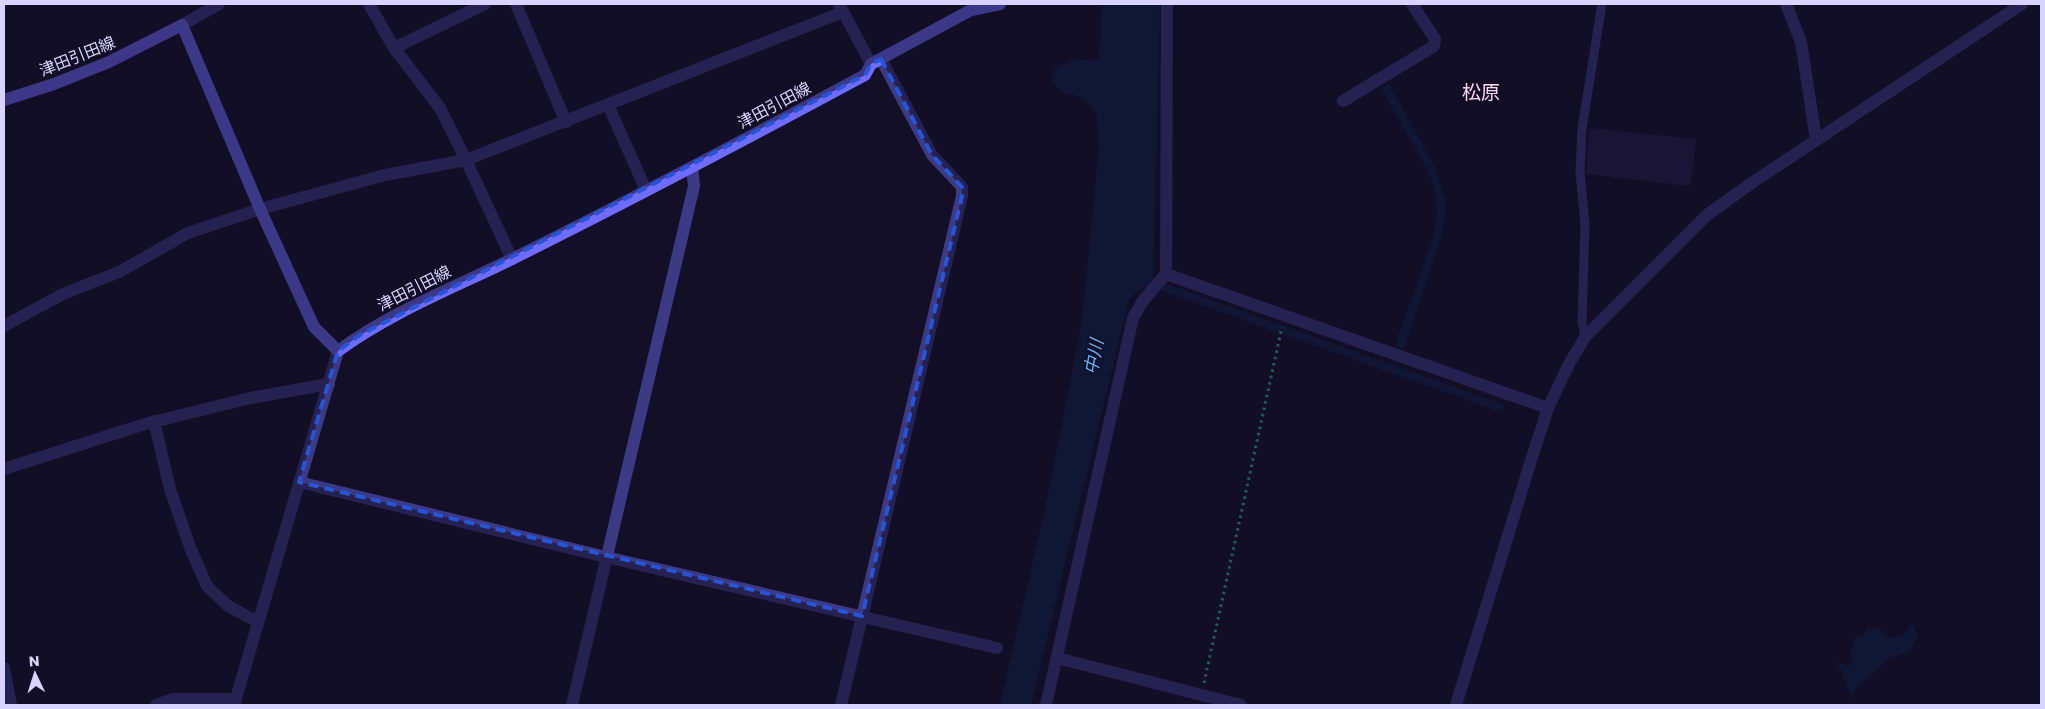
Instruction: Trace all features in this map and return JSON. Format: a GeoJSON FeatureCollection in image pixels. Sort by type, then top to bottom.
{"type":"FeatureCollection","features":[{"type":"Feature","properties":{"kind":"main road","name":"津田引田線"},"geometry":{"type":"LineString","coordinates":[[338,351],[398,312],[512,259],[692,167],[865,75],[876,62],[970,10],[1000,4]]}},
{"type":"Feature","properties":{"kind":"main road","name":"津田引田線"},"geometry":{"type":"LineString","coordinates":[[4,100],[54,84],[109,62],[182,24]]}},
{"type":"Feature","properties":{"kind":"main road"},"geometry":{"type":"LineString","coordinates":[[182,24],[260,209],[314,327],[338,351]]}},
{"type":"Feature","properties":{"kind":"street"},"geometry":{"type":"LineString","coordinates":[[369,4],[394,48],[440,108],[512,259]]}},
{"type":"Feature","properties":{"kind":"street"},"geometry":{"type":"LineString","coordinates":[[394,48],[485,4]]}},
{"type":"Feature","properties":{"kind":"street"},"geometry":{"type":"LineString","coordinates":[[516,4],[566,122]]}},
{"type":"Feature","properties":{"kind":"street"},"geometry":{"type":"LineString","coordinates":[[1046,705],[1133,318],[1142,302],[1166,274],[1167,4]]}},
{"type":"Feature","properties":{"kind":"street"},"geometry":{"type":"LineString","coordinates":[[1343,101],[1434,46],[1435,39],[1412,4]]}},
{"type":"Feature","properties":{"kind":"street"},"geometry":{"type":"LineString","coordinates":[[1786,4],[1801,42],[1816,140]]}},
{"type":"Feature","properties":{"kind":"street"},"geometry":{"type":"LineString","coordinates":[[1456,705],[1532,454],[1548,408],[1569,364],[1585,337],[1707,215],[1816,140],[2022,4]]}},
{"type":"Feature","properties":{"kind":"street"},"geometry":{"type":"LineString","coordinates":[[182,24],[211,6]]}},
{"type":"Feature","properties":{"kind":"street"},"geometry":{"type":"LineString","coordinates":[[4,326],[63,294],[119,272],[188,233],[260,209],[385,175],[466,160],[608,106],[841,8],[932,155],[962,187],[962,196],[841,705]]}},
{"type":"Feature","properties":{"kind":"street"},"geometry":{"type":"LineString","coordinates":[[608,106],[646,190]]}},
{"type":"Feature","properties":{"kind":"street"},"geometry":{"type":"LineString","coordinates":[[572,705],[694,186],[692,167]]}},
{"type":"Feature","properties":{"kind":"street"},"geometry":{"type":"LineString","coordinates":[[1166,274],[1548,408]]}},
{"type":"Feature","properties":{"kind":"street"},"geometry":{"type":"LineString","coordinates":[[156,705],[172,699],[235,702],[338,351]]}},
{"type":"Feature","properties":{"kind":"street"},"geometry":{"type":"LineString","coordinates":[[4,469],[154,421],[250,398],[329,384]]}},
{"type":"Feature","properties":{"kind":"street"},"geometry":{"type":"LineString","coordinates":[[154,421],[170,489],[191,550],[207,586],[228,606],[258,622]]}},
{"type":"Feature","properties":{"kind":"street"},"geometry":{"type":"LineString","coordinates":[[299,482],[606,557],[997,648]]}},
{"type":"Feature","properties":{"kind":"street"},"geometry":{"type":"LineString","coordinates":[[1057,658],[1240,705]]}},
{"type":"Feature","properties":{"kind":"street"},"geometry":{"type":"LineString","coordinates":[[4,668],[11,705]]}},
{"type":"Feature","properties":{"kind":"lane"},"geometry":{"type":"LineString","coordinates":[[1585,337],[1582,322],[1585,225],[1580,172],[1582,128],[1602,4]]}},
{"type":"Feature","properties":{"kind":"path"},"geometry":{"type":"LineString","coordinates":[[1201,695],[1284,316]]}},
{"type":"Feature","properties":{"kind":"highlighted area"},"geometry":{"type":"Polygon","coordinates":[[[881,59],[932,155],[962,187],[962,196],[862,616],[299,482],[338,351],[360,335],[865,75],[871,64],[881,59]]]}},
{"type":"Feature","properties":{"kind":"water","name":"中川"},"geometry":{"type":"Polygon","coordinates":[[[1102,4],[1160,4],[1153,279],[1504,405],[1501,412],[1149,286],[1136,292],[1129,299],[1031,705],[1000,705],[1044,514],[1082,321],[1099,147],[1096,112],[1083,98],[1062,92],[1051,82],[1055,68],[1072,59],[1099,60],[1102,4]]]}},
{"type":"Feature","properties":{"kind":"water"},"geometry":{"type":"Polygon","coordinates":[[[1389,84],[1435,167],[1445,200],[1445,217],[1441,238],[1404,349],[1395,346],[1434,236],[1436,203],[1434,187],[1428,171],[1381,88],[1389,84]]]}},
{"type":"Feature","properties":{"kind":"water"},"geometry":{"type":"Polygon","coordinates":[[[1913,623],[1918,636],[1909,652],[1889,658],[1854,691],[1851,701],[1849,689],[1836,661],[1848,667],[1854,659],[1851,653],[1855,637],[1862,637],[1867,628],[1880,629],[1887,638],[1904,635],[1913,623]]]}},
{"type":"Feature","properties":{"kind":"building"},"geometry":{"type":"Polygon","coordinates":[[[1589,128],[1696,139],[1691,186],[1586,174],[1589,128]]]}},
{"type":"Feature","properties":{"kind":"district","name":"松原"},"geometry":{"type":"Point","coordinates":[1481,92]}}]}
